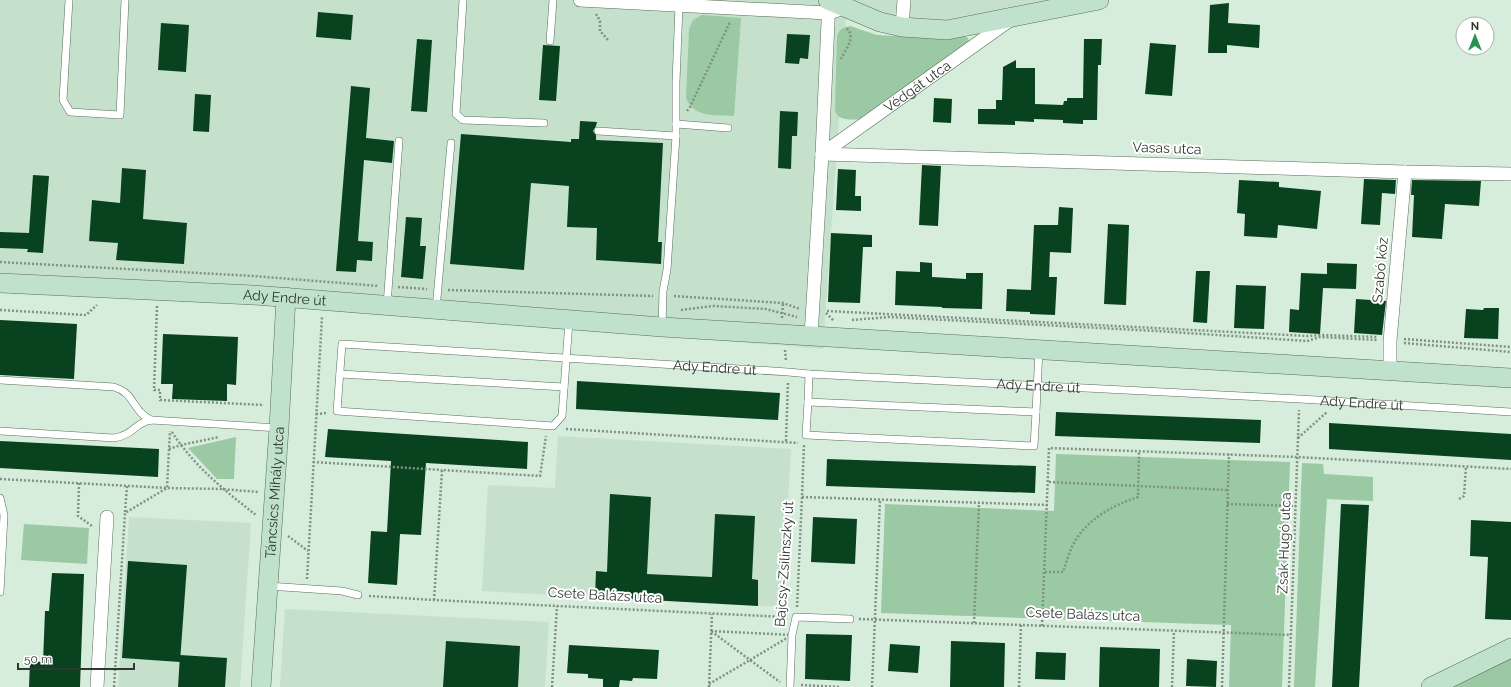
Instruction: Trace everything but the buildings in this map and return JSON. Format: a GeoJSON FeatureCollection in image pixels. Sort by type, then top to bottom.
{"type":"FeatureCollection","features":[{"type":"Feature","properties":{"kind":"street"},"geometry":{"type":"LineString","coordinates":[[587,0],[734,9],[832,5],[828,38],[812,322]]}},
{"type":"Feature","properties":{"kind":"street"},"geometry":{"type":"LineString","coordinates":[[902,28],[904,0]]}},
{"type":"Feature","properties":{"kind":"street","name":"Védgát utca"},"geometry":{"type":"LineString","coordinates":[[832,5],[902,28],[947,30],[1099,0]]}},
{"type":"Feature","properties":{"kind":"street","name":"Védgát utca"},"geometry":{"type":"LineString","coordinates":[[822,154],[1013,18]]}},
{"type":"Feature","properties":{"kind":"street","name":"Vasas utca"},"geometry":{"type":"LineString","coordinates":[[822,154],[1511,174]]}},
{"type":"Feature","properties":{"kind":"street","name":"Szabó köz"},"geometry":{"type":"LineString","coordinates":[[1390,370],[1390,339],[1405,172]]}},
{"type":"Feature","properties":{"kind":"street","name":"Ady Endre út"},"geometry":{"type":"LineString","coordinates":[[0,283],[286,297],[569,320],[662,319],[812,322],[1039,349],[1511,378]]}},
{"type":"Feature","properties":{"kind":"street","name":"Táncsics Mihály utca"},"geometry":{"type":"LineString","coordinates":[[261,687],[279,428],[286,297]]}},
{"type":"Feature","properties":{"kind":"street"},"geometry":{"type":"LineString","coordinates":[[97,687],[108,517]]}},
{"type":"Feature","properties":{"kind":"street"},"geometry":{"type":"LineString","coordinates":[[1431,687],[1511,648]]}},
{"type":"Feature","properties":{"kind":"lane"},"geometry":{"type":"LineString","coordinates":[[69,0],[63,100],[70,112],[120,115],[125,0]]}},
{"type":"Feature","properties":{"kind":"lane"},"geometry":{"type":"LineString","coordinates":[[463,0],[456,114],[463,120],[544,123]]}},
{"type":"Feature","properties":{"kind":"lane"},"geometry":{"type":"LineString","coordinates":[[550,41],[553,0]]}},
{"type":"Feature","properties":{"kind":"lane"},"geometry":{"type":"LineString","coordinates":[[662,319],[663,296],[668,263],[676,136],[676,82],[679,6]]}},
{"type":"Feature","properties":{"kind":"lane"},"geometry":{"type":"LineString","coordinates":[[676,124],[728,128]]}},
{"type":"Feature","properties":{"kind":"lane"},"geometry":{"type":"LineString","coordinates":[[598,131],[676,136]]}},
{"type":"Feature","properties":{"kind":"lane"},"geometry":{"type":"LineString","coordinates":[[387,306],[400,141]]}},
{"type":"Feature","properties":{"kind":"lane"},"geometry":{"type":"LineString","coordinates":[[436,309],[451,143]]}},
{"type":"Feature","properties":{"kind":"lane"},"geometry":{"type":"LineString","coordinates":[[553,426],[562,416],[569,320]]}},
{"type":"Feature","properties":{"kind":"lane","name":"Ady Endre út"},"geometry":{"type":"LineString","coordinates":[[553,426],[337,411],[342,344],[809,374],[1300,399],[1511,412]]}},
{"type":"Feature","properties":{"kind":"lane"},"geometry":{"type":"LineString","coordinates":[[809,374],[806,436],[1034,446],[1039,349]]}},
{"type":"Feature","properties":{"kind":"lane"},"geometry":{"type":"LineString","coordinates":[[340,374],[564,387]]}},
{"type":"Feature","properties":{"kind":"lane"},"geometry":{"type":"LineString","coordinates":[[0,380],[114,387],[121,389],[127,394],[140,414],[152,420]]}},
{"type":"Feature","properties":{"kind":"lane"},"geometry":{"type":"LineString","coordinates":[[808,402],[1036,412]]}},
{"type":"Feature","properties":{"kind":"lane"},"geometry":{"type":"LineString","coordinates":[[0,431],[114,438],[129,434],[144,421],[152,420],[279,428]]}},
{"type":"Feature","properties":{"kind":"lane"},"geometry":{"type":"LineString","coordinates":[[0,498],[4,515],[0,592]]}},
{"type":"Feature","properties":{"kind":"lane"},"geometry":{"type":"LineString","coordinates":[[268,586],[342,591],[358,595]]}},
{"type":"Feature","properties":{"kind":"lane"},"geometry":{"type":"LineString","coordinates":[[796,617],[850,619]]}},
{"type":"Feature","properties":{"kind":"lane","name":"Bajcsy-Zsilinszky út"},"geometry":{"type":"LineString","coordinates":[[790,686],[792,634],[796,617]]}},
{"type":"Feature","properties":{"kind":"path"},"geometry":{"type":"LineString","coordinates":[[587,0],[600,20],[600,31],[608,40]]}},
{"type":"Feature","properties":{"kind":"path"},"geometry":{"type":"LineString","coordinates":[[676,124],[690,107],[734,9]]}},
{"type":"Feature","properties":{"kind":"path"},"geometry":{"type":"LineString","coordinates":[[0,262],[238,275],[438,290],[663,296],[783,304],[801,309],[812,322],[835,322]]}},
{"type":"Feature","properties":{"kind":"path"},"geometry":{"type":"LineString","coordinates":[[157,303],[154,390],[160,390],[160,400],[264,405]]}},
{"type":"Feature","properties":{"kind":"path"},"geometry":{"type":"LineString","coordinates":[[782,312],[783,304]]}},
{"type":"Feature","properties":{"kind":"path"},"geometry":{"type":"LineString","coordinates":[[662,319],[676,310],[713,306],[766,309],[782,312],[812,322],[1308,336],[1324,335],[1511,347]]}},
{"type":"Feature","properties":{"kind":"path"},"geometry":{"type":"LineString","coordinates":[[307,588],[322,314]]}},
{"type":"Feature","properties":{"kind":"path"},"geometry":{"type":"LineString","coordinates":[[850,320],[889,317],[1158,330],[1306,341],[1320,337],[1390,339],[1417,345],[1511,352]]}},
{"type":"Feature","properties":{"kind":"path"},"geometry":{"type":"LineString","coordinates":[[313,462],[540,476],[545,438],[553,426],[576,430],[786,441],[788,372]]}},
{"type":"Feature","properties":{"kind":"path","name":"Zsák Hugó utca"},"geometry":{"type":"LineString","coordinates":[[1289,687],[1300,399]]}},
{"type":"Feature","properties":{"kind":"path"},"geometry":{"type":"LineString","coordinates":[[1298,438],[1337,402]]}},
{"type":"Feature","properties":{"kind":"path"},"geometry":{"type":"LineString","coordinates":[[167,488],[170,428],[181,445],[222,489],[258,517]]}},
{"type":"Feature","properties":{"kind":"path"},"geometry":{"type":"LineString","coordinates":[[169,449],[223,436]]}},
{"type":"Feature","properties":{"kind":"path","name":"Bajcsy-Zsilinszky út"},"geometry":{"type":"LineString","coordinates":[[786,441],[804,443],[796,617]]}},
{"type":"Feature","properties":{"kind":"path"},"geometry":{"type":"LineString","coordinates":[[1042,626],[1049,482],[1049,448],[1297,456],[1511,469]]}},
{"type":"Feature","properties":{"kind":"path"},"geometry":{"type":"LineString","coordinates":[[1045,572],[1063,572],[1069,554],[1077,538],[1088,526],[1100,515],[1126,501],[1138,497],[1140,451]]}},
{"type":"Feature","properties":{"kind":"path"},"geometry":{"type":"LineString","coordinates":[[1222,687],[1229,454]]}},
{"type":"Feature","properties":{"kind":"path"},"geometry":{"type":"LineString","coordinates":[[1458,499],[1464,496],[1466,466]]}},
{"type":"Feature","properties":{"kind":"path"},"geometry":{"type":"LineString","coordinates":[[434,600],[442,470]]}},
{"type":"Feature","properties":{"kind":"path"},"geometry":{"type":"LineString","coordinates":[[0,479],[259,492]]}},
{"type":"Feature","properties":{"kind":"path"},"geometry":{"type":"LineString","coordinates":[[1049,482],[1228,490]]}},
{"type":"Feature","properties":{"kind":"path"},"geometry":{"type":"LineString","coordinates":[[79,483],[78,516],[94,526]]}},
{"type":"Feature","properties":{"kind":"path"},"geometry":{"type":"LineString","coordinates":[[114,687],[127,486]]}},
{"type":"Feature","properties":{"kind":"path"},"geometry":{"type":"LineString","coordinates":[[126,513],[167,488]]}},
{"type":"Feature","properties":{"kind":"path"},"geometry":{"type":"LineString","coordinates":[[802,497],[1048,505]]}},
{"type":"Feature","properties":{"kind":"path"},"geometry":{"type":"LineString","coordinates":[[872,687],[880,500]]}},
{"type":"Feature","properties":{"kind":"path"},"geometry":{"type":"LineString","coordinates":[[974,623],[979,503]]}},
{"type":"Feature","properties":{"kind":"path"},"geometry":{"type":"LineString","coordinates":[[1227,504],[1296,506]]}},
{"type":"Feature","properties":{"kind":"path","name":"Csete Balázs utca"},"geometry":{"type":"LineString","coordinates":[[358,595],[712,614],[796,617]]}},
{"type":"Feature","properties":{"kind":"path"},"geometry":{"type":"LineString","coordinates":[[552,687],[557,606]]}},
{"type":"Feature","properties":{"kind":"path"},"geometry":{"type":"LineString","coordinates":[[709,686],[712,614]]}},
{"type":"Feature","properties":{"kind":"path","name":"Csete Balázs utca"},"geometry":{"type":"LineString","coordinates":[[874,620],[1291,634]]}},
{"type":"Feature","properties":{"kind":"path"},"geometry":{"type":"LineString","coordinates":[[1019,687],[1021,625]]}},
{"type":"Feature","properties":{"kind":"path"},"geometry":{"type":"LineString","coordinates":[[711,631],[792,634]]}},
{"type":"Feature","properties":{"kind":"path"},"geometry":{"type":"LineString","coordinates":[[711,631],[780,682]]}},
{"type":"Feature","properties":{"kind":"path"},"geometry":{"type":"LineString","coordinates":[[1172,687],[1174,631]]}},
{"type":"Feature","properties":{"kind":"path"},"geometry":{"type":"LineString","coordinates":[[709,686],[792,634]]}},
{"type":"Feature","properties":{"kind":"path"},"geometry":{"type":"LineString","coordinates":[[790,686],[840,687]]}},
{"type":"Feature","properties":{"kind":"shaded area"},"geometry":{"type":"Polygon","coordinates":[[[0,0],[1047,0],[904,33],[847,4],[823,349],[0,282],[0,0]]]}},
{"type":"Feature","properties":{"kind":"shaded area"},"geometry":{"type":"Polygon","coordinates":[[[558,436],[791,449],[782,607],[482,591],[488,485],[555,488],[558,436]]]}},
{"type":"Feature","properties":{"kind":"shaded area"},"geometry":{"type":"Polygon","coordinates":[[[129,517],[251,523],[240,687],[118,687],[129,517]]]}},
{"type":"Feature","properties":{"kind":"shaded area"},"geometry":{"type":"Polygon","coordinates":[[[285,609],[549,622],[545,687],[280,687],[285,609]]]}},
{"type":"Feature","properties":{"kind":"green space"},"geometry":{"type":"Polygon","coordinates":[[[702,15],[741,18],[734,116],[713,115],[700,112],[689,104],[686,98],[689,29],[693,20],[702,15]]]}},
{"type":"Feature","properties":{"kind":"green space"},"geometry":{"type":"Polygon","coordinates":[[[850,26],[877,35],[964,36],[968,38],[969,41],[965,46],[860,119],[844,119],[838,116],[835,109],[837,37],[841,29],[850,26]]]}},
{"type":"Feature","properties":{"kind":"green space"},"geometry":{"type":"Polygon","coordinates":[[[236,437],[234,479],[217,479],[188,448],[236,437]]]}},
{"type":"Feature","properties":{"kind":"green space"},"geometry":{"type":"Polygon","coordinates":[[[1056,454],[1290,462],[1282,687],[1229,687],[1231,625],[881,613],[885,504],[1054,511],[1056,454]]]}},
{"type":"Feature","properties":{"kind":"green space"},"geometry":{"type":"Polygon","coordinates":[[[1302,463],[1323,464],[1324,474],[1373,477],[1373,501],[1327,499],[1315,687],[1294,687],[1302,463]]]}},
{"type":"Feature","properties":{"kind":"green space"},"geometry":{"type":"Polygon","coordinates":[[[24,524],[89,528],[87,564],[21,560],[24,524]]]}},
{"type":"Feature","properties":{"kind":"green space"},"geometry":{"type":"Polygon","coordinates":[[[1511,654],[1511,687],[1442,687],[1511,654]]]}}]}
